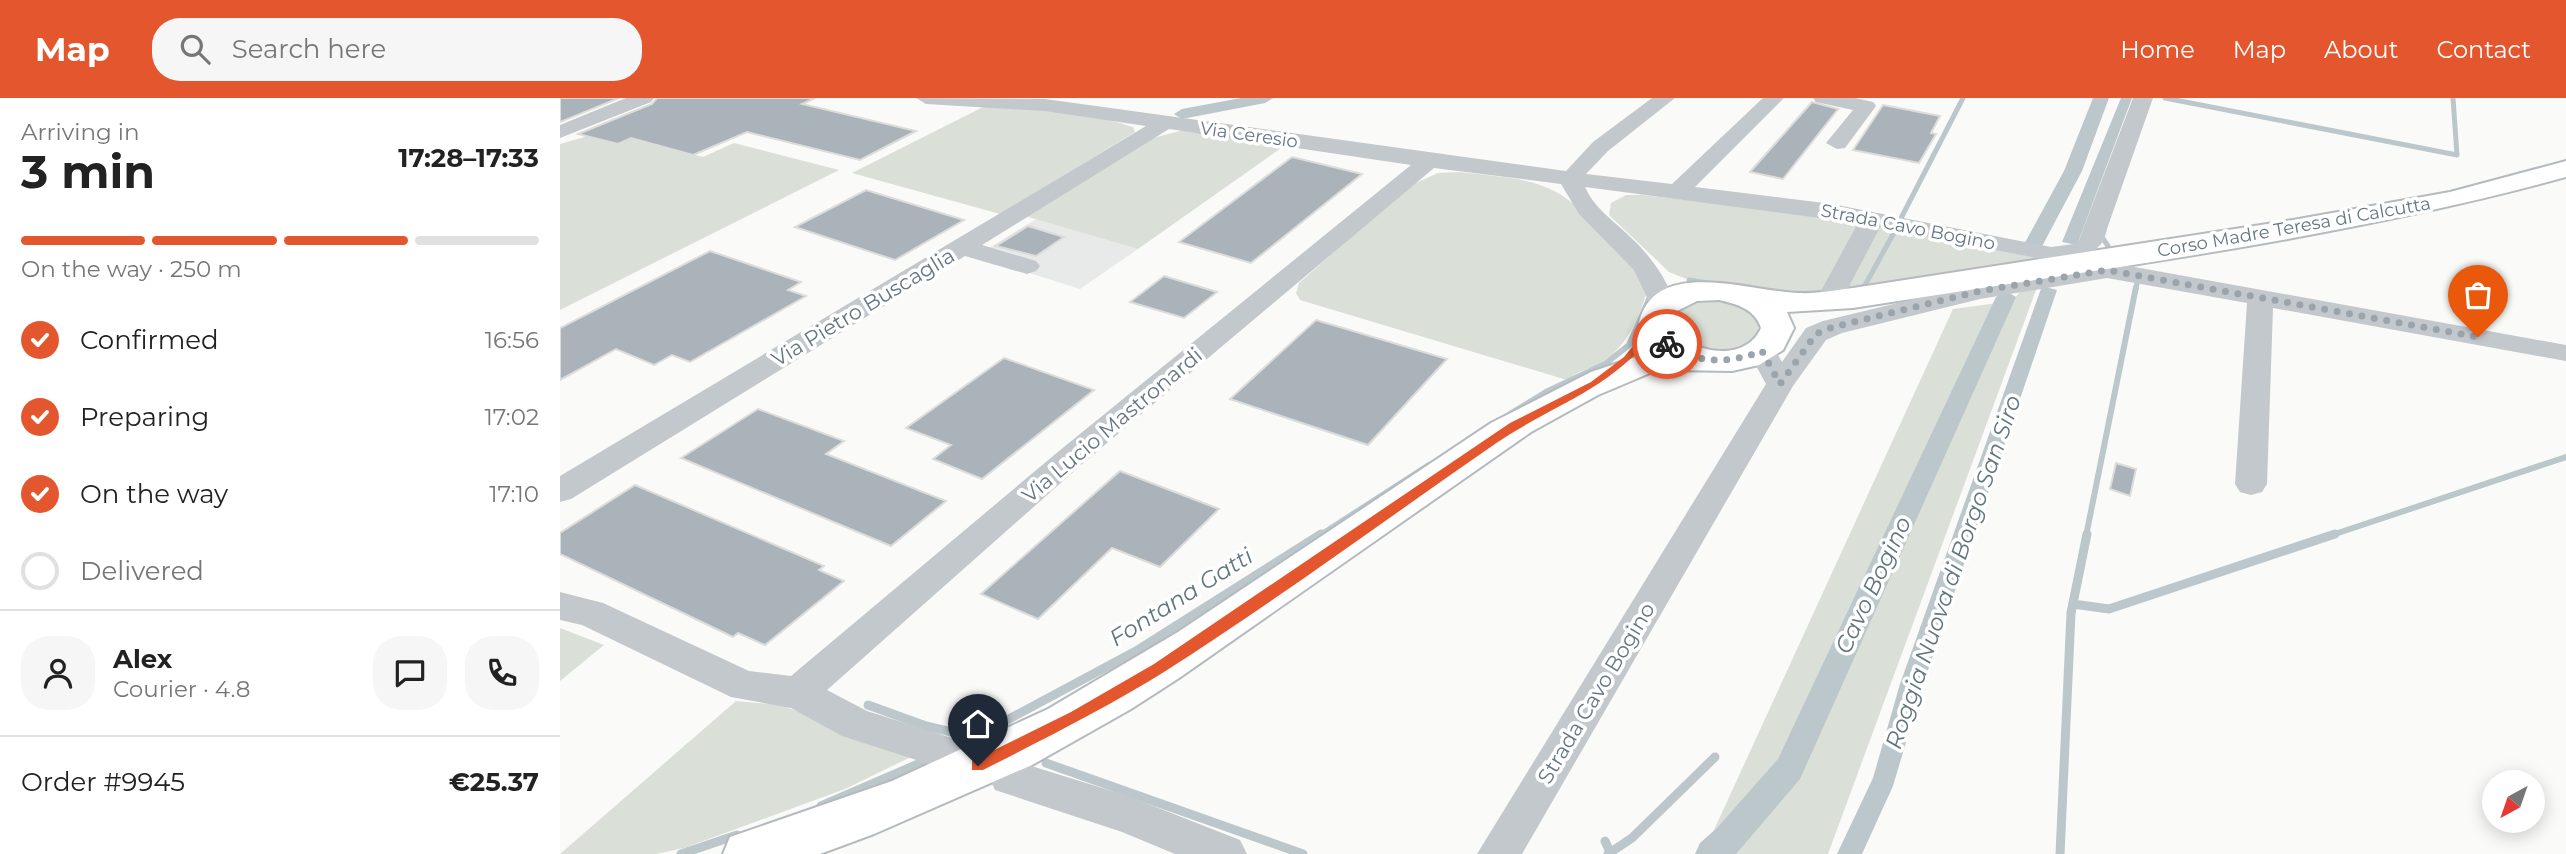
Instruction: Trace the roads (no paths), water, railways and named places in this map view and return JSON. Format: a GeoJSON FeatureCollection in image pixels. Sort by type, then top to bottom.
{"type":"FeatureCollection","features":[{"type":"Feature","properties":{"kind":"main road","name":"Corso Madre Teresa di Calcutta"},"geometry":{"type":"LineString","coordinates":[[1702,290],[1728,291],[1752,299],[1800,303],[1841,299],[2319,224],[2452,200],[2566,169]]}},
{"type":"Feature","properties":{"kind":"main road"},"geometry":{"type":"LineString","coordinates":[[749,854],[920,791],[1076,716],[1159,668],[1514,426],[1595,384],[1628,359],[1658,316],[1679,294],[1702,290]]}},
{"type":"Feature","properties":{"kind":"main road"},"geometry":{"type":"LineString","coordinates":[[1752,299],[1770,313],[1774,360]]}},
{"type":"Feature","properties":{"kind":"main road","name":"Corso Madre Teresa di Calcutta"},"geometry":{"type":"LineString","coordinates":[[1595,384],[1656,361],[1774,360],[1841,299]]}},
{"type":"Feature","properties":{"kind":"main road"},"geometry":{"type":"LineString","coordinates":[[1658,316],[1667,345],[1707,359]]}},
{"type":"Feature","properties":{"kind":"street"},"geometry":{"type":"LineString","coordinates":[[560,132],[644,98]]}},
{"type":"Feature","properties":{"kind":"street","name":"Via Ceresio"},"geometry":{"type":"LineString","coordinates":[[926,98],[1045,105],[1531,175]]}},
{"type":"Feature","properties":{"kind":"street"},"geometry":{"type":"LineString","coordinates":[[1531,175],[1559,171],[1591,158],[1665,98]]}},
{"type":"Feature","properties":{"kind":"street"},"geometry":{"type":"LineString","coordinates":[[1677,192],[1774,98]]}},
{"type":"Feature","properties":{"kind":"street"},"geometry":{"type":"LineString","coordinates":[[1824,98],[1866,106],[1837,144]]}},
{"type":"Feature","properties":{"kind":"street","name":"Strada Cavo Bogino"},"geometry":{"type":"LineString","coordinates":[[1581,197],[1634,187],[1677,192],[1832,211],[2034,252],[2057,253],[2085,248],[2143,98]]}},
{"type":"Feature","properties":{"kind":"street","name":"Via Pietro Buscaglia"},"geometry":{"type":"LineString","coordinates":[[560,491],[1166,123]]}},
{"type":"Feature","properties":{"kind":"street"},"geometry":{"type":"LineString","coordinates":[[1591,158],[1594,170],[1600,177],[1634,187]]}},
{"type":"Feature","properties":{"kind":"street"},"geometry":{"type":"LineString","coordinates":[[1581,197],[1591,158]]}},
{"type":"Feature","properties":{"kind":"street","name":"Via Lucio Mastronardi"},"geometry":{"type":"LineString","coordinates":[[798,693],[1070,458],[1429,162]]}},
{"type":"Feature","properties":{"kind":"street"},"geometry":{"type":"LineString","coordinates":[[1531,175],[1581,197],[1648,269],[1659,288],[1658,316]]}},
{"type":"Feature","properties":{"kind":"street"},"geometry":{"type":"LineString","coordinates":[[1581,197],[1611,196],[1634,187]]}},
{"type":"Feature","properties":{"kind":"street"},"geometry":{"type":"LineString","coordinates":[[1841,299],[1872,220]]}},
{"type":"Feature","properties":{"kind":"street"},"geometry":{"type":"LineString","coordinates":[[962,247],[1027,266]]}},
{"type":"Feature","properties":{"kind":"street"},"geometry":{"type":"LineString","coordinates":[[1648,269],[1702,290]]}},
{"type":"Feature","properties":{"kind":"street"},"geometry":{"type":"LineString","coordinates":[[1774,360],[1816,334],[1980,291],[2107,270],[2566,353]]}},
{"type":"Feature","properties":{"kind":"street"},"geometry":{"type":"LineString","coordinates":[[2251,484],[2260,297]]}},
{"type":"Feature","properties":{"kind":"street","name":"Strada Cavo Bogino"},"geometry":{"type":"LineString","coordinates":[[1499,854],[1774,360]]}},
{"type":"Feature","properties":{"kind":"street"},"geometry":{"type":"LineString","coordinates":[[560,606],[590,613],[744,686],[798,693],[856,724],[941,751]]}},
{"type":"Feature","properties":{"kind":"street"},"geometry":{"type":"LineString","coordinates":[[1009,777],[1128,815],[1225,854]]}},
{"type":"Feature","properties":{"kind":"water"},"geometry":{"type":"Polygon","coordinates":[[[2121,98],[2132,98],[2077,245],[2062,242],[2121,98]]]}},
{"type":"Feature","properties":{"kind":"water","name":"Roggia Nuova di Borgo San Siro"},"geometry":{"type":"Polygon","coordinates":[[[2042,286],[2057,290],[1923,685],[1893,786],[1862,854],[1837,854],[1873,778],[1900,684],[2042,286]]]}},
{"type":"Feature","properties":{"kind":"waterway"},"geometry":{"type":"LineString","coordinates":[[1182,114],[1265,98]]}},
{"type":"Feature","properties":{"kind":"waterway","name":"Fontana Gatti"},"geometry":{"type":"LineString","coordinates":[[1899,222],[1963,98]]}},
{"type":"Feature","properties":{"kind":"waterway","name":"Cavo Bogino"},"geometry":{"type":"LineString","coordinates":[[2032,248],[2073,171],[2101,98]]}},
{"type":"Feature","properties":{"kind":"waterway"},"geometry":{"type":"LineString","coordinates":[[2165,98],[2457,155],[2453,98]]}},
{"type":"Feature","properties":{"kind":"waterway","name":"Fontana Gatti"},"geometry":{"type":"LineString","coordinates":[[1863,287],[1858,289],[1864,287],[1896,229]]}},
{"type":"Feature","properties":{"kind":"waterway"},"geometry":{"type":"LineString","coordinates":[[2104,231],[2102,237],[2108,246]]}},
{"type":"Feature","properties":{"kind":"waterway"},"geometry":{"type":"LineString","coordinates":[[2136,289],[2138,278]]}},
{"type":"Feature","properties":{"kind":"waterway","name":"Fontana Gatti"},"geometry":{"type":"LineString","coordinates":[[1689,280],[1713,284]]}},
{"type":"Feature","properties":{"kind":"waterway"},"geometry":{"type":"LineString","coordinates":[[2086,536],[2136,287]]}},
{"type":"Feature","properties":{"kind":"waterway","name":"Fontana Gatti"},"geometry":{"type":"LineString","coordinates":[[1510,414],[1546,392],[1605,364],[1629,345],[1650,297]]}},
{"type":"Feature","properties":{"kind":"waterway","name":"Cavo Bogino"},"geometry":{"type":"LineString","coordinates":[[1712,854],[1729,839],[1789,769],[2006,297]]}},
{"type":"Feature","properties":{"kind":"waterway"},"geometry":{"type":"LineString","coordinates":[[2335,534],[2566,457]]}},
{"type":"Feature","properties":{"kind":"waterway","name":"Fontana Gatti"},"geometry":{"type":"LineString","coordinates":[[1319,536],[1429,465]]}},
{"type":"Feature","properties":{"kind":"waterway","name":"Fontana Gatti"},"geometry":{"type":"LineString","coordinates":[[953,749],[1136,651],[1321,534]]}},
{"type":"Feature","properties":{"kind":"waterway"},"geometry":{"type":"LineString","coordinates":[[2060,854],[2071,613],[2087,534]]}},
{"type":"Feature","properties":{"kind":"waterway"},"geometry":{"type":"LineString","coordinates":[[2073,604],[2109,609],[2335,534]]}},
{"type":"Feature","properties":{"kind":"waterway"},"geometry":{"type":"LineString","coordinates":[[2329,536],[2335,534]]}},
{"type":"Feature","properties":{"kind":"waterway"},"geometry":{"type":"LineString","coordinates":[[868,705],[926,726],[960,734]]}},
{"type":"Feature","properties":{"kind":"waterway"},"geometry":{"type":"LineString","coordinates":[[1610,852],[1632,838],[1715,757]]}},
{"type":"Feature","properties":{"kind":"waterway","name":"Fontana Gatti"},"geometry":{"type":"LineString","coordinates":[[821,806],[932,758]]}},
{"type":"Feature","properties":{"kind":"waterway"},"geometry":{"type":"LineString","coordinates":[[1046,763],[1303,854]]}},
{"type":"Feature","properties":{"kind":"waterway","name":"Fontana Gatti"},"geometry":{"type":"LineString","coordinates":[[681,854],[737,835]]}},
{"type":"Feature","properties":{"kind":"waterway"},"geometry":{"type":"LineString","coordinates":[[1605,841],[1610,852]]}}]}
